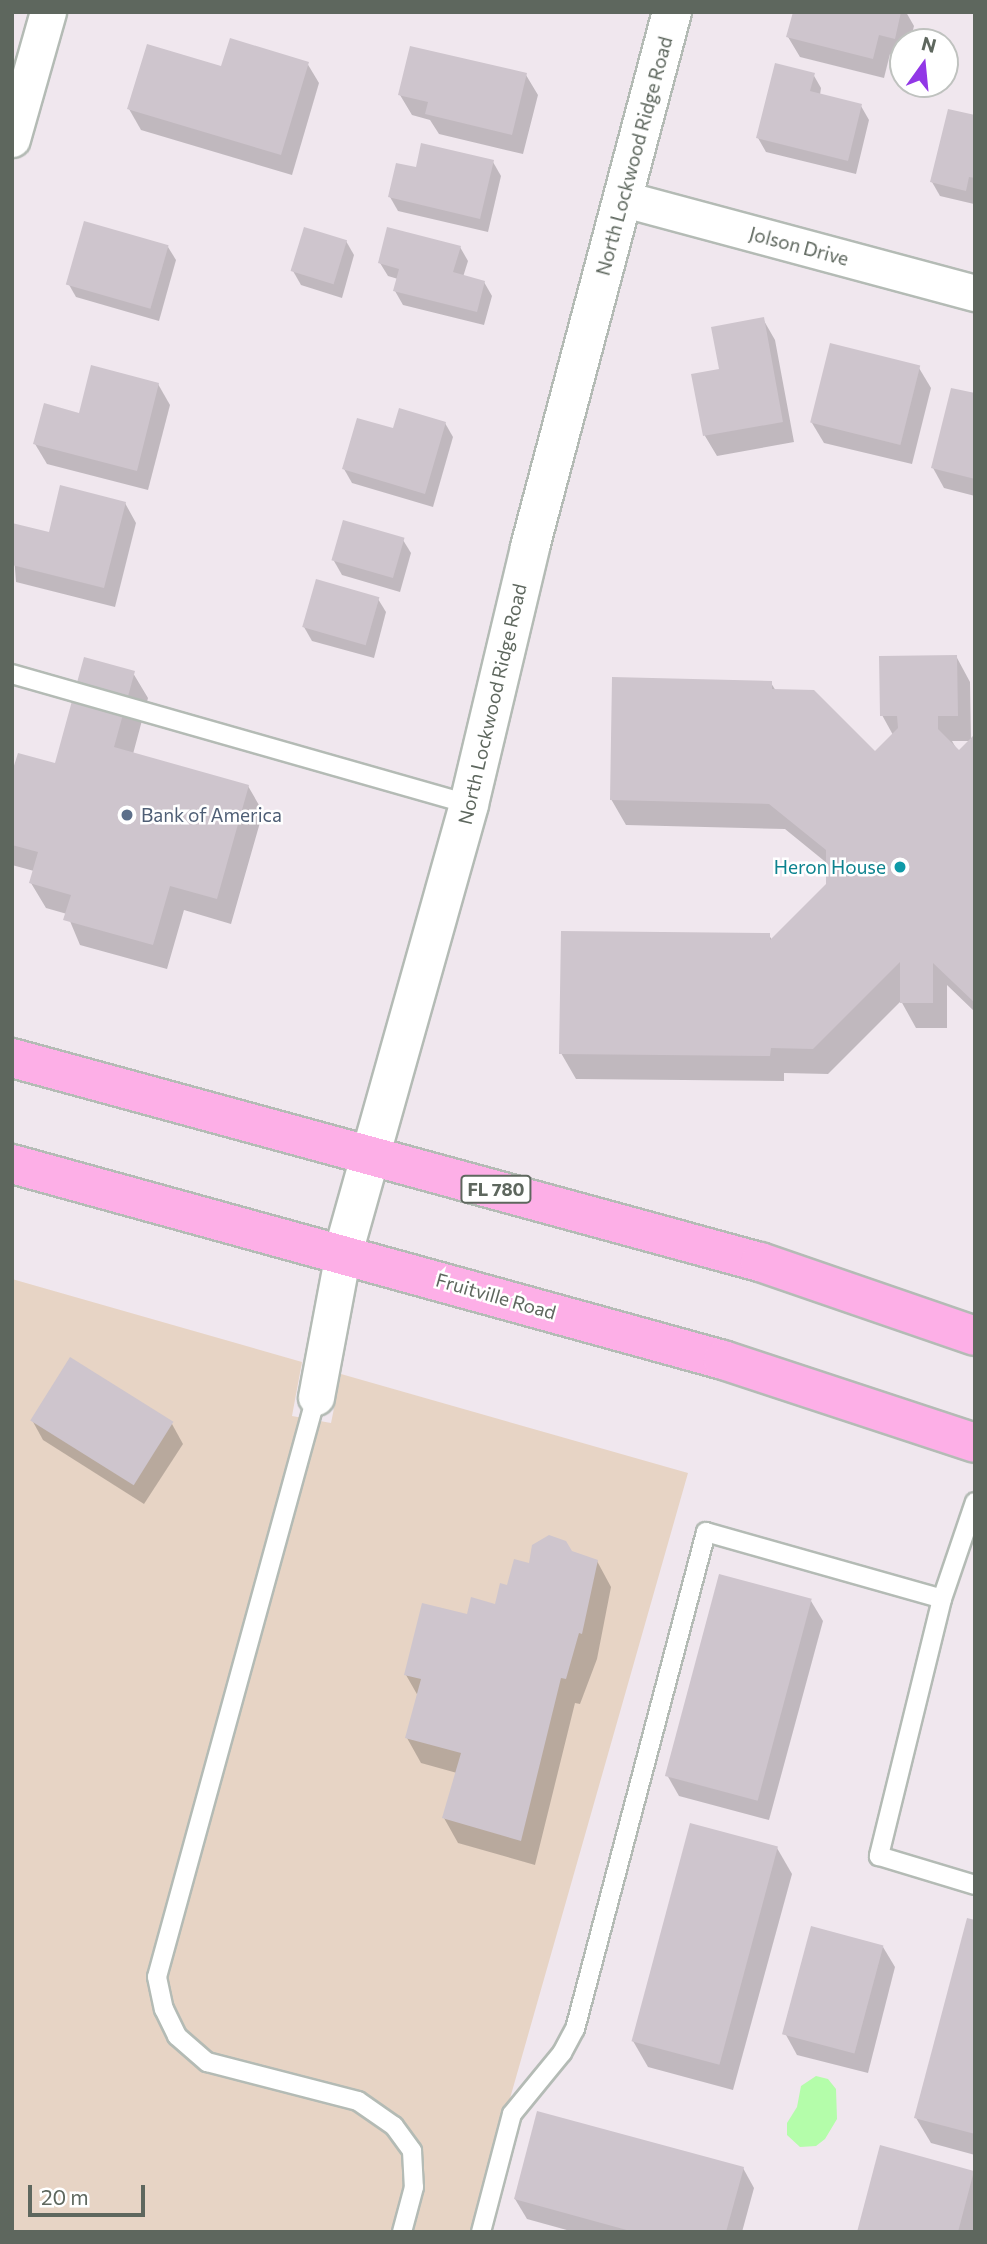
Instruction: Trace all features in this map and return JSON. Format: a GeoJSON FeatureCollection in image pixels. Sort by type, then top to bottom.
{"type":"FeatureCollection","features":[{"type":"Feature","properties":{"kind":"main road","name":"FL 780"},"geometry":{"type":"LineString","coordinates":[[12,1058],[760,1262],[975,1336]]}},
{"type":"Feature","properties":{"kind":"main road","name":"Fruitville Road"},"geometry":{"type":"LineString","coordinates":[[12,1164],[723,1360],[975,1443]]}},
{"type":"Feature","properties":{"kind":"street"},"geometry":{"type":"LineString","coordinates":[[12,139],[48,12]]}},
{"type":"Feature","properties":{"kind":"street","name":"North Lockwood Ridge Road"},"geometry":{"type":"LineString","coordinates":[[316,1397],[344,1254],[469,804],[530,547],[624,199],[671,12]]}},
{"type":"Feature","properties":{"kind":"street","name":"Jolson Drive"},"geometry":{"type":"LineString","coordinates":[[624,199],[975,293]]}},
{"type":"Feature","properties":{"kind":"lane"},"geometry":{"type":"LineString","coordinates":[[12,674],[469,804]]}},
{"type":"Feature","properties":{"kind":"lane"},"geometry":{"type":"LineString","coordinates":[[316,1397],[157,1977],[164,2009],[177,2036],[207,2062],[358,2101],[394,2126],[412,2151],[414,2187],[402,2232]]}},
{"type":"Feature","properties":{"kind":"lane"},"geometry":{"type":"LineString","coordinates":[[975,1502],[942,1599],[879,1856],[975,1885]]}},
{"type":"Feature","properties":{"kind":"lane"},"geometry":{"type":"LineString","coordinates":[[481,2232],[512,2114],[562,2053],[575,2029],[706,1532],[942,1599]]}},
{"type":"Feature","properties":{"kind":"shaded area"},"geometry":{"type":"Polygon","coordinates":[[[12,1279],[302,1362],[292,1416],[331,1423],[341,1374],[688,1473],[472,2232],[12,2232],[12,1279]]]}},
{"type":"Feature","properties":{"kind":"shaded area"},"geometry":{"type":"Polygon","coordinates":[[[816,2076],[828,2079],[836,2089],[837,2119],[825,2139],[816,2146],[800,2147],[787,2135],[787,2123],[797,2107],[801,2086],[816,2076]]]}},
{"type":"Feature","properties":{"kind":"building"},"geometry":{"type":"Polygon","coordinates":[[[793,12],[901,12],[897,28],[889,28],[889,38],[879,35],[873,59],[786,37],[793,12]]]}},
{"type":"Feature","properties":{"kind":"building"},"geometry":{"type":"Polygon","coordinates":[[[230,38],[309,62],[281,155],[127,109],[147,44],[221,66],[230,38]]]}},
{"type":"Feature","properties":{"kind":"building"},"geometry":{"type":"Polygon","coordinates":[[[410,46],[527,73],[512,135],[425,114],[428,102],[398,95],[410,46]]]}},
{"type":"Feature","properties":{"kind":"building"},"geometry":{"type":"Polygon","coordinates":[[[775,63],[815,73],[810,91],[862,104],[848,161],[756,138],[775,63]]]}},
{"type":"Feature","properties":{"kind":"building"},"geometry":{"type":"Polygon","coordinates":[[[948,109],[975,115],[975,178],[969,177],[966,191],[930,182],[948,109]]]}},
{"type":"Feature","properties":{"kind":"building"},"geometry":{"type":"Polygon","coordinates":[[[421,143],[494,160],[480,219],[388,197],[396,163],[416,167],[421,143]]]}},
{"type":"Feature","properties":{"kind":"building"},"geometry":{"type":"Polygon","coordinates":[[[84,221],[169,245],[150,309],[66,284],[84,221]]]}},
{"type":"Feature","properties":{"kind":"building"},"geometry":{"type":"Polygon","coordinates":[[[304,227],[347,240],[334,284],[291,271],[304,227]]]}},
{"type":"Feature","properties":{"kind":"building"},"geometry":{"type":"Polygon","coordinates":[[[387,227],[461,246],[453,272],[485,281],[477,312],[393,291],[399,269],[378,263],[387,227]]]}},
{"type":"Feature","properties":{"kind":"building"},"geometry":{"type":"Polygon","coordinates":[[[764,317],[783,422],[703,436],[691,374],[719,369],[711,327],[764,317]]]}},
{"type":"Feature","properties":{"kind":"building"},"geometry":{"type":"Polygon","coordinates":[[[830,343],[920,365],[900,445],[810,423],[830,343]]]}},
{"type":"Feature","properties":{"kind":"building"},"geometry":{"type":"Polygon","coordinates":[[[91,365],[159,383],[137,471],[33,444],[44,403],[79,413],[91,365]]]}},
{"type":"Feature","properties":{"kind":"building"},"geometry":{"type":"Polygon","coordinates":[[[951,388],[975,393],[975,479],[931,468],[951,388]]]}},
{"type":"Feature","properties":{"kind":"building"},"geometry":{"type":"Polygon","coordinates":[[[399,408],[446,422],[425,494],[342,469],[357,418],[393,428],[399,408]]]}},
{"type":"Feature","properties":{"kind":"building"},"geometry":{"type":"Polygon","coordinates":[[[60,485],[126,502],[104,588],[12,565],[12,523],[49,532],[60,485]]]}},
{"type":"Feature","properties":{"kind":"building"},"geometry":{"type":"Polygon","coordinates":[[[343,520],[405,538],[393,578],[331,560],[343,520]]]}},
{"type":"Feature","properties":{"kind":"building"},"geometry":{"type":"Polygon","coordinates":[[[316,579],[379,597],[366,645],[302,627],[316,579]]]}},
{"type":"Feature","properties":{"kind":"building","name":"Heron House"},"geometry":{"type":"Polygon","coordinates":[[[957,655],[958,716],[938,716],[938,729],[959,750],[975,734],[975,1003],[933,963],[933,1003],[900,1003],[900,962],[813,1049],[771,1048],[770,1056],[559,1054],[561,931],[770,933],[770,940],[826,884],[826,850],[769,804],[610,800],[612,677],[772,681],[772,689],[814,690],[875,751],[898,728],[897,716],[880,716],[879,656],[957,655]]]}},
{"type":"Feature","properties":{"kind":"building","name":"Bank of America"},"geometry":{"type":"Polygon","coordinates":[[[84,657],[135,671],[114,747],[249,785],[217,899],[170,886],[153,945],[63,920],[71,895],[29,883],[38,852],[12,845],[12,772],[18,753],[55,763],[84,657]]]}},
{"type":"Feature","properties":{"kind":"building"},"geometry":{"type":"Polygon","coordinates":[[[70,1357],[173,1422],[134,1485],[30,1421],[70,1357]]]}},
{"type":"Feature","properties":{"kind":"building"},"geometry":{"type":"Polygon","coordinates":[[[549,1535],[566,1541],[572,1551],[598,1560],[582,1634],[579,1633],[566,1679],[561,1678],[521,1841],[442,1818],[461,1753],[405,1738],[421,1679],[404,1675],[422,1603],[467,1614],[471,1597],[495,1604],[500,1583],[507,1585],[514,1559],[529,1563],[532,1545],[549,1535]]]}},
{"type":"Feature","properties":{"kind":"building"},"geometry":{"type":"Polygon","coordinates":[[[719,1574],[812,1599],[758,1801],[665,1776],[719,1574]]]}},
{"type":"Feature","properties":{"kind":"building"},"geometry":{"type":"Polygon","coordinates":[[[690,1823],[778,1847],[719,2065],[632,2041],[690,1823]]]}},
{"type":"Feature","properties":{"kind":"building"},"geometry":{"type":"Polygon","coordinates":[[[967,1918],[975,1920],[975,2134],[914,2118],[967,1918]]]}},
{"type":"Feature","properties":{"kind":"building"},"geometry":{"type":"Polygon","coordinates":[[[811,1926],[883,1945],[854,2054],[782,2034],[811,1926]]]}},
{"type":"Feature","properties":{"kind":"building"},"geometry":{"type":"Polygon","coordinates":[[[537,2111],[744,2167],[726,2232],[634,2232],[514,2199],[537,2111]]]}},
{"type":"Feature","properties":{"kind":"building"},"geometry":{"type":"Polygon","coordinates":[[[880,2145],[974,2171],[958,2232],[857,2232],[880,2145]]]}},
{"type":"Feature","properties":{"kind":"place","name":"Bank of America"},"geometry":{"type":"Point","coordinates":[127,815]}},
{"type":"Feature","properties":{"kind":"place","name":"Heron House"},"geometry":{"type":"Point","coordinates":[900,867]}}]}
